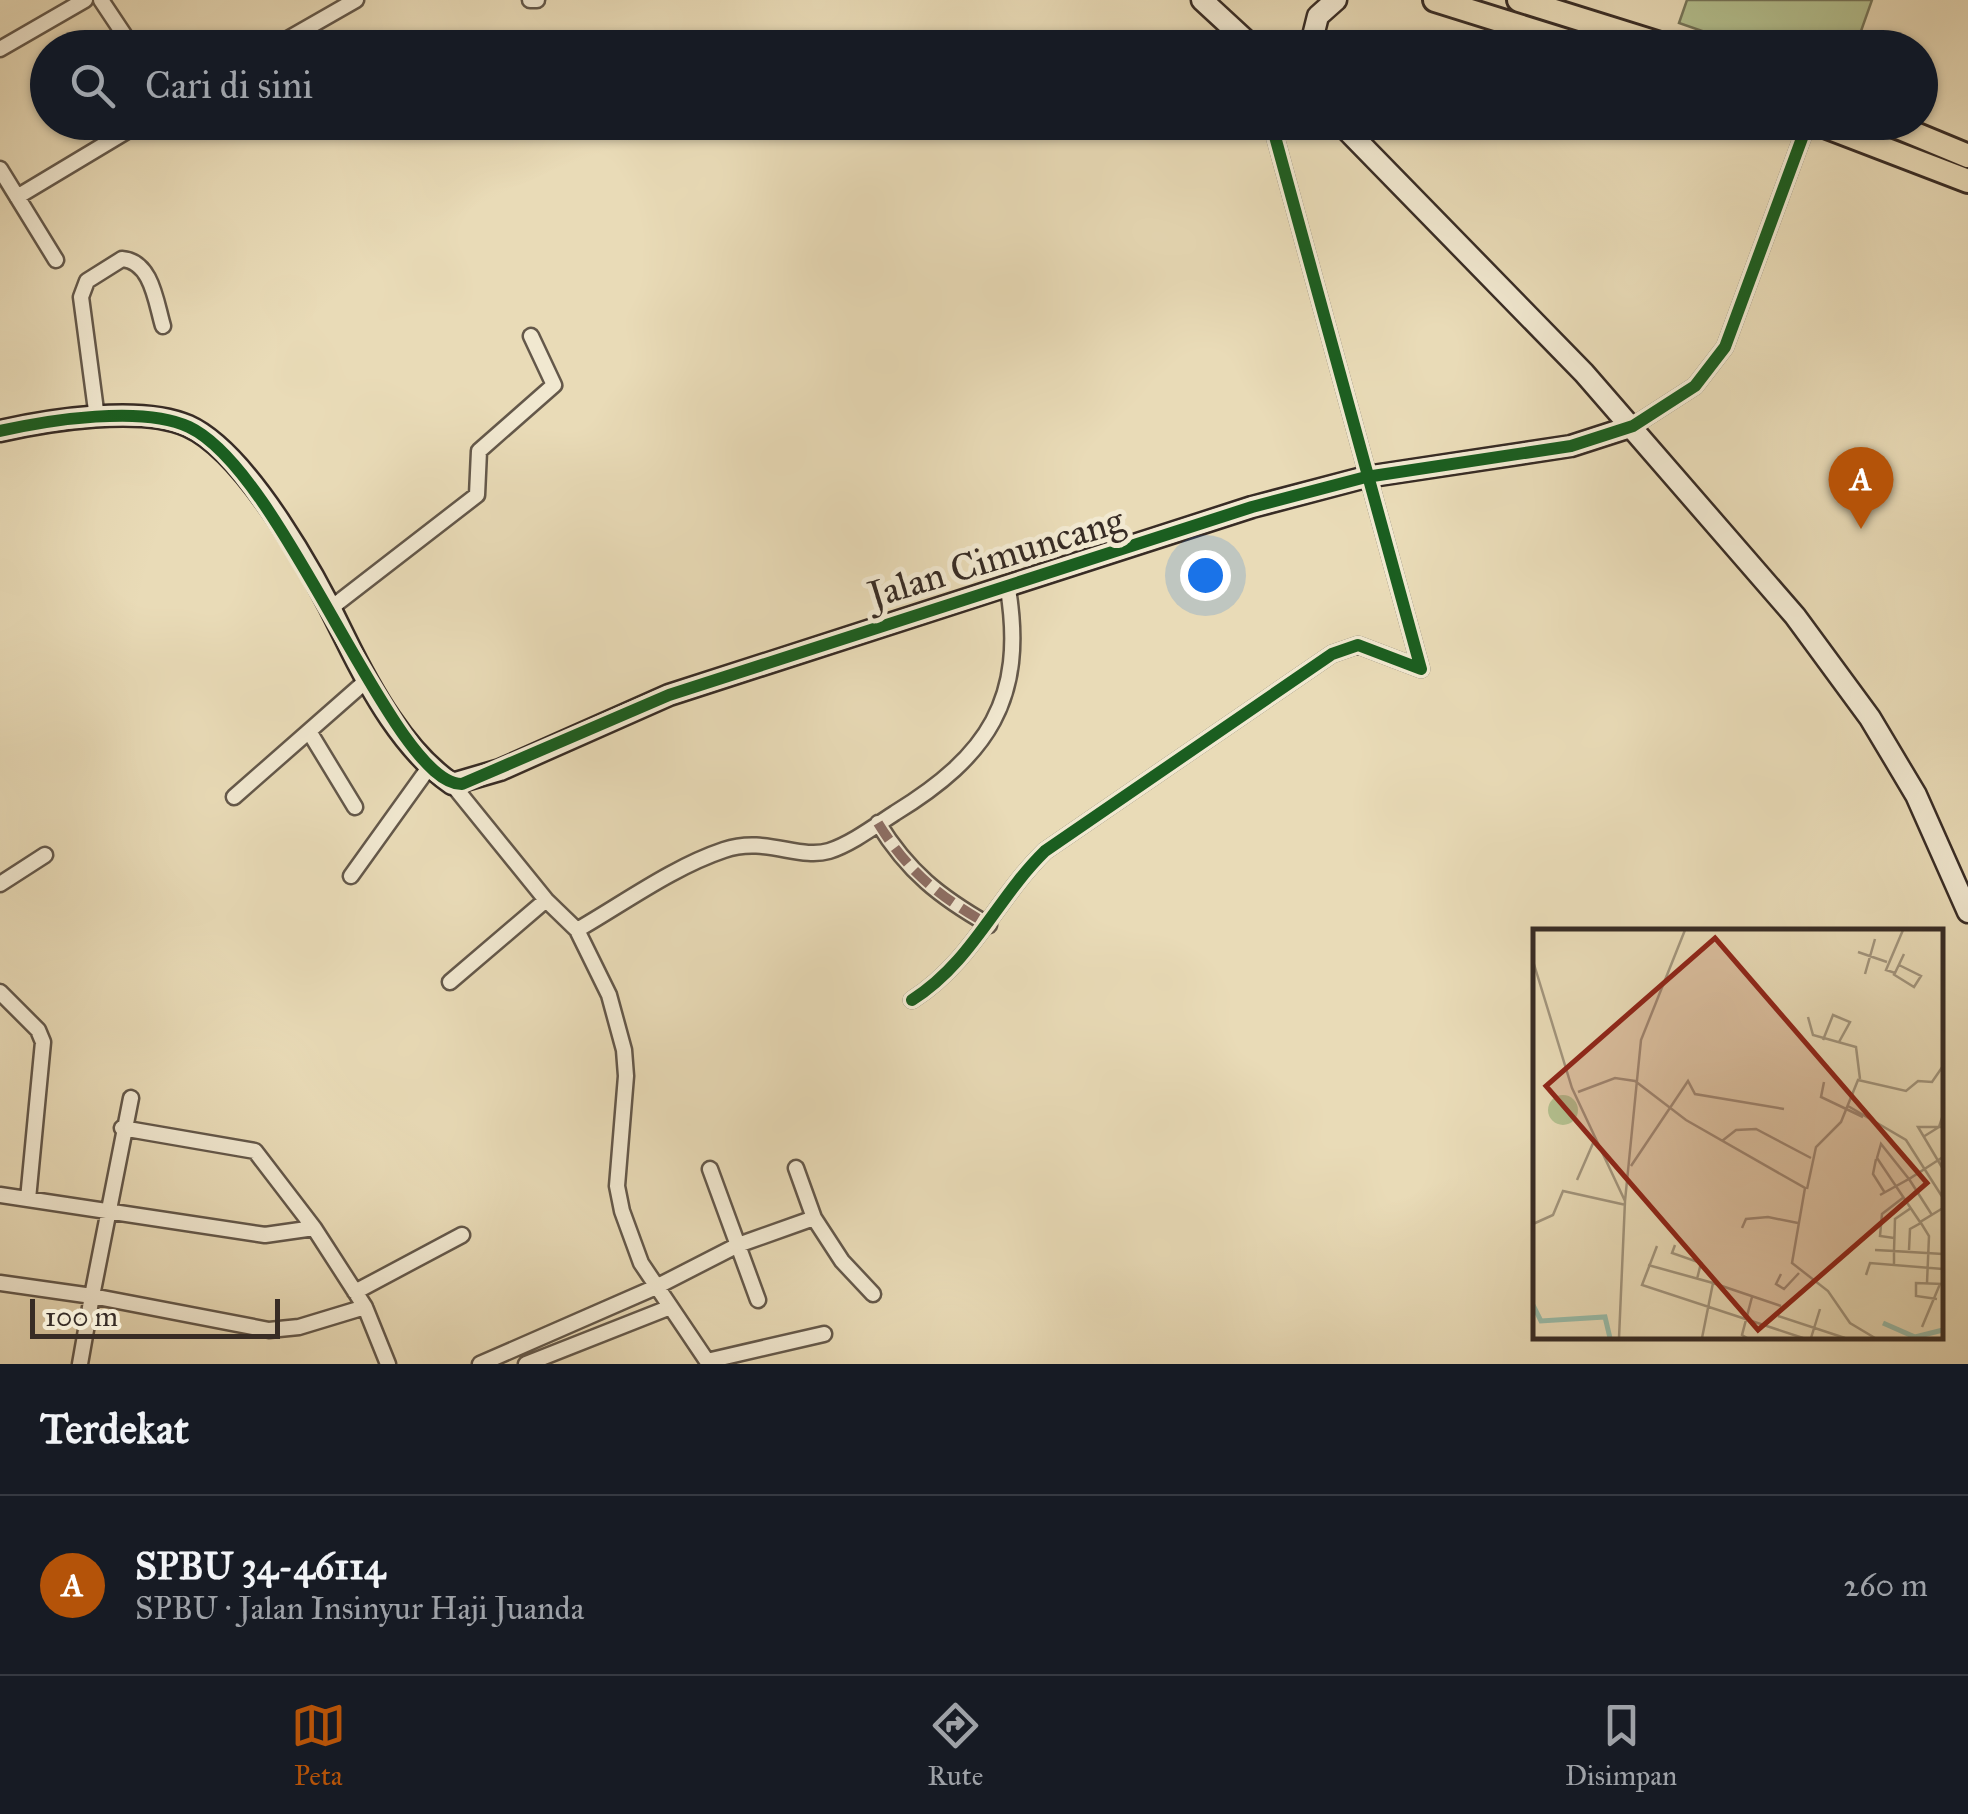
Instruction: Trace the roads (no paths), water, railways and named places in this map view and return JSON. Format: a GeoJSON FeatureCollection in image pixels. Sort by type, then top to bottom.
{"type":"FeatureCollection","features":[{"type":"Feature","properties":{"kind":"main road"},"geometry":{"type":"LineString","coordinates":[[1435,0],[1531,30]]}},
{"type":"Feature","properties":{"kind":"main road"},"geometry":{"type":"LineString","coordinates":[[1518,0],[1614,30]]}},
{"type":"Feature","properties":{"kind":"main road"},"geometry":{"type":"LineString","coordinates":[[1858,140],[1968,182]]}},
{"type":"Feature","properties":{"kind":"main road"},"geometry":{"type":"LineString","coordinates":[[1929,140],[1968,156]]}},
{"type":"Feature","properties":{"kind":"street"},"geometry":{"type":"LineString","coordinates":[[33,30],[85,0]]}},
{"type":"Feature","properties":{"kind":"street"},"geometry":{"type":"LineString","coordinates":[[101,0],[121,30]]}},
{"type":"Feature","properties":{"kind":"street"},"geometry":{"type":"LineString","coordinates":[[304,30],[356,0]]}},
{"type":"Feature","properties":{"kind":"street"},"geometry":{"type":"LineString","coordinates":[[1202,0],[1234,30]]}},
{"type":"Feature","properties":{"kind":"street"},"geometry":{"type":"LineString","coordinates":[[1314,30],[1318,16],[1336,0]]}},
{"type":"Feature","properties":{"kind":"street"},"geometry":{"type":"LineString","coordinates":[[0,49],[30,32]]}},
{"type":"Feature","properties":{"kind":"street"},"geometry":{"type":"LineString","coordinates":[[17,197],[112,140]]}},
{"type":"Feature","properties":{"kind":"street"},"geometry":{"type":"LineString","coordinates":[[912,1000],[943,980],[989,925],[1025,871],[1046,851],[1332,654],[1358,645],[1420,668],[1275,140]]}},
{"type":"Feature","properties":{"kind":"street"},"geometry":{"type":"LineString","coordinates":[[1356,140],[1632,426],[1796,616],[1870,718],[1916,795],[1968,912]]}},
{"type":"Feature","properties":{"kind":"street"},"geometry":{"type":"LineString","coordinates":[[1632,426],[1695,386],[1725,347],[1804,140]]}},
{"type":"Feature","properties":{"kind":"street"},"geometry":{"type":"LineString","coordinates":[[0,169],[56,260]]}},
{"type":"Feature","properties":{"kind":"street"},"geometry":{"type":"LineString","coordinates":[[97,418],[82,298],[87,281],[122,259],[138,264],[149,280],[163,326]]}},
{"type":"Feature","properties":{"kind":"street"},"geometry":{"type":"LineString","coordinates":[[331,608],[478,495],[479,451],[554,385],[531,336]]}},
{"type":"Feature","properties":{"kind":"street"},"geometry":{"type":"LineString","coordinates":[[0,431],[97,418],[170,420],[206,439],[248,480],[331,608],[366,681],[410,742],[452,784],[546,900],[578,930],[608,995],[624,1050],[625,1104],[617,1186],[641,1263],[668,1308],[708,1362],[824,1334]]}},
{"type":"Feature","properties":{"kind":"street","name":"Jalan Cimuncang"},"geometry":{"type":"LineString","coordinates":[[452,784],[500,770],[669,695],[908,615],[1008,589],[1252,506],[1366,477],[1571,446],[1632,426]]}},
{"type":"Feature","properties":{"kind":"street"},"geometry":{"type":"LineString","coordinates":[[578,930],[719,852],[756,842],[822,852],[878,824],[944,778],[997,717],[1014,660],[1008,589]]}},
{"type":"Feature","properties":{"kind":"street"},"geometry":{"type":"LineString","coordinates":[[234,797],[366,681]]}},
{"type":"Feature","properties":{"kind":"street"},"geometry":{"type":"LineString","coordinates":[[310,733],[355,807]]}},
{"type":"Feature","properties":{"kind":"street"},"geometry":{"type":"LineString","coordinates":[[351,876],[430,766]]}},
{"type":"Feature","properties":{"kind":"street"},"geometry":{"type":"LineString","coordinates":[[878,824],[915,876],[941,898],[989,925]]}},
{"type":"Feature","properties":{"kind":"street"},"geometry":{"type":"LineString","coordinates":[[0,884],[45,856]]}},
{"type":"Feature","properties":{"kind":"street"},"geometry":{"type":"LineString","coordinates":[[450,982],[546,900]]}},
{"type":"Feature","properties":{"kind":"street"},"geometry":{"type":"LineString","coordinates":[[0,992],[38,1030],[43,1042],[28,1199]]}},
{"type":"Feature","properties":{"kind":"street"},"geometry":{"type":"LineString","coordinates":[[80,1364],[110,1214],[122,1128],[131,1098]]}},
{"type":"Feature","properties":{"kind":"street"},"geometry":{"type":"LineString","coordinates":[[122,1128],[255,1151],[314,1228],[364,1306],[388,1364]]}},
{"type":"Feature","properties":{"kind":"street"},"geometry":{"type":"LineString","coordinates":[[796,1168],[814,1218],[842,1261],[873,1294]]}},
{"type":"Feature","properties":{"kind":"street"},"geometry":{"type":"LineString","coordinates":[[710,1169],[758,1300]]}},
{"type":"Feature","properties":{"kind":"street"},"geometry":{"type":"LineString","coordinates":[[0,1195],[265,1235],[314,1228]]}},
{"type":"Feature","properties":{"kind":"street"},"geometry":{"type":"LineString","coordinates":[[488,1362],[738,1245],[814,1218]]}},
{"type":"Feature","properties":{"kind":"street"},"geometry":{"type":"LineString","coordinates":[[355,1292],[462,1234]]}},
{"type":"Feature","properties":{"kind":"street"},"geometry":{"type":"LineString","coordinates":[[0,1282],[270,1330],[299,1327],[364,1306]]}},
{"type":"Feature","properties":{"kind":"street"},"geometry":{"type":"LineString","coordinates":[[526,1364],[668,1308]]}},
{"type":"Feature","properties":{"kind":"street"},"geometry":{"type":"LineString","coordinates":[[558,1330],[565,1349]]}},
{"type":"Feature","properties":{"kind":"place","name":"SPBU 34-46114"},"geometry":{"type":"Point","coordinates":[1861,529]}}]}
